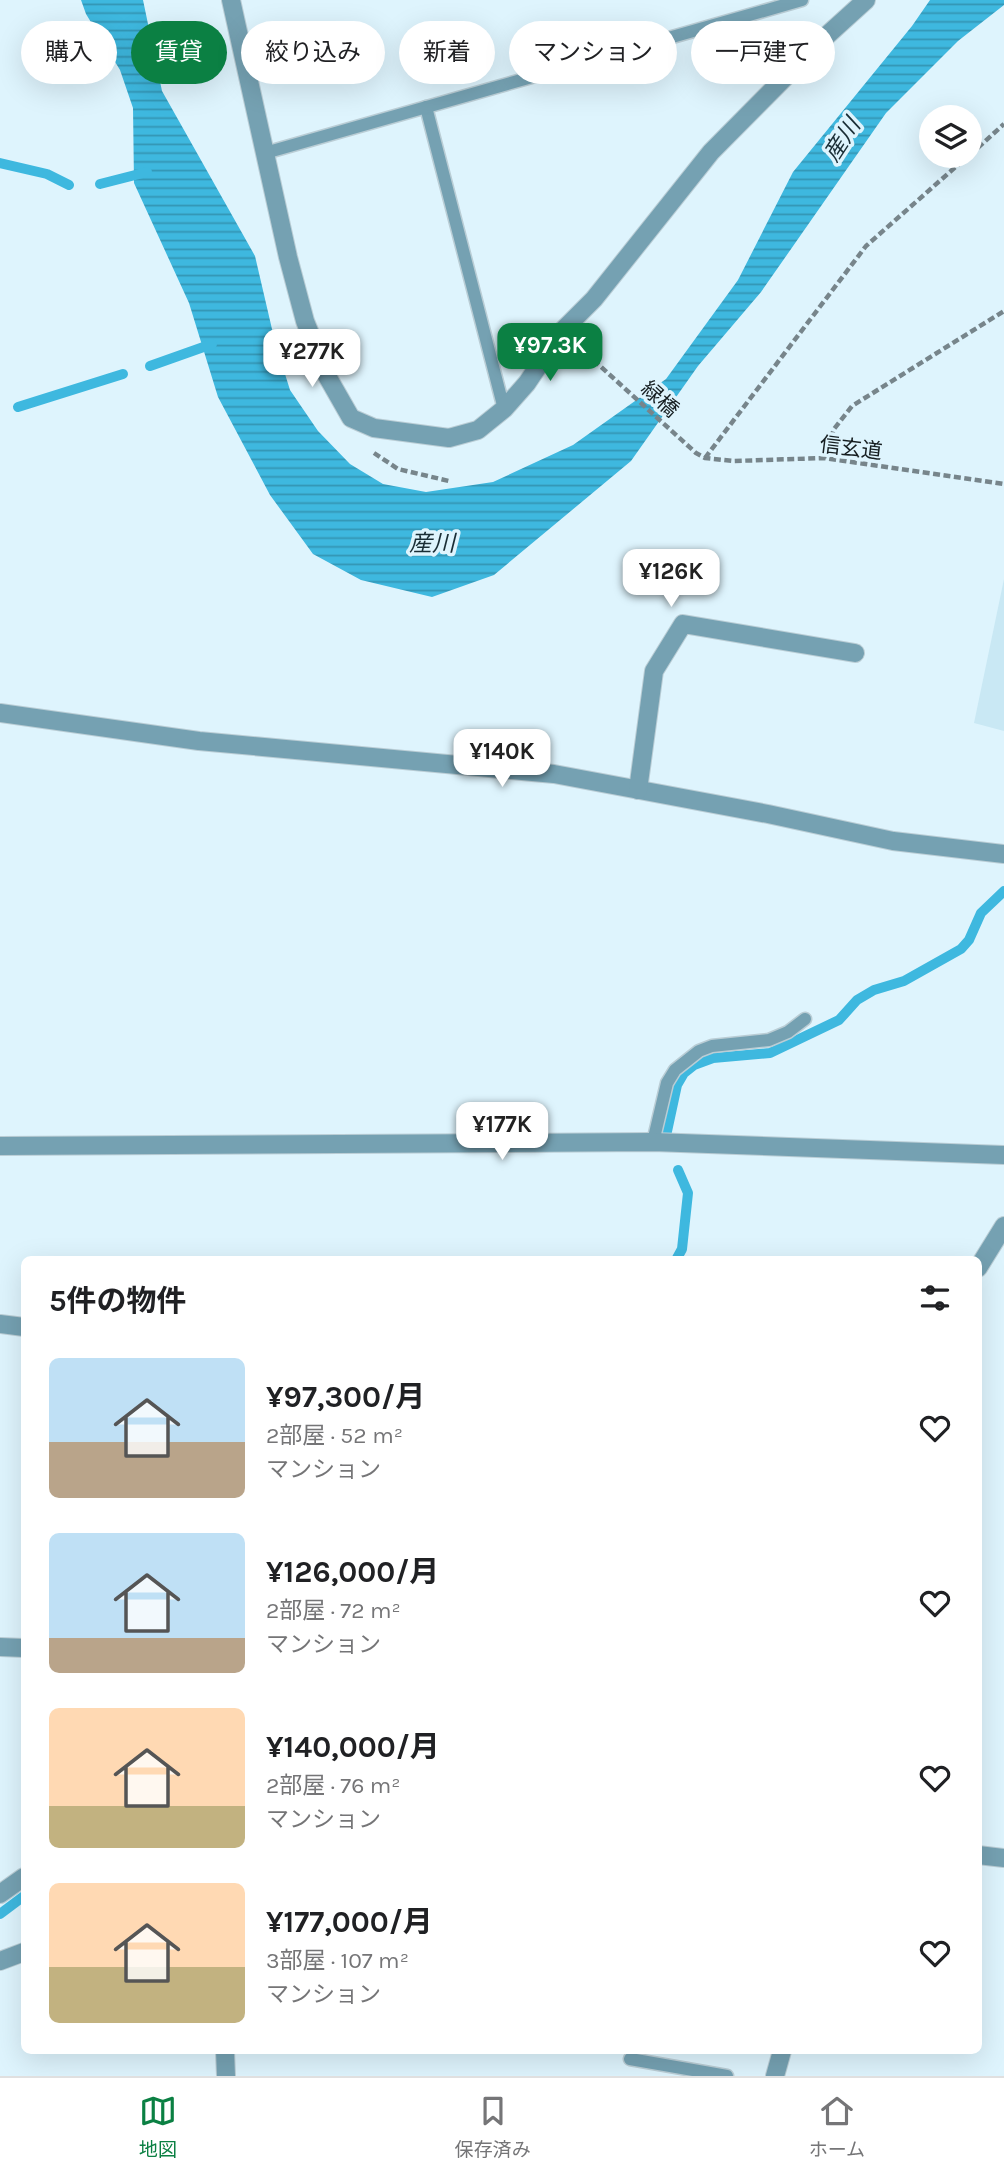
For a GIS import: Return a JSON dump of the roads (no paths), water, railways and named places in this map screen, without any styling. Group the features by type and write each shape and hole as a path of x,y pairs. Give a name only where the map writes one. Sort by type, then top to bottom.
{"street":[{"path":"231,0 288,257 305,321 327,376 351,418 373,428 449,438 478,430 503,409 527,383 562,331 594,299 711,152 823,39 866,0"},
{"path":"638,790 654,671 683,624 855,653"},
{"path":"0,713 199,741 554,774 768,814 893,842 1004,854"},
{"path":"0,1146 653,1142 1004,1154"},
{"path":"982,1262 1004,1226"},
{"path":"0,1324 21,1327"},
{"path":"0,1647 21,1648"},
{"path":"982,1855 1004,1858"},
{"path":"0,1895 21,1879"},
{"path":"0,1961 21,1953"},
{"path":"225,2054 226,2076"},
{"path":"775,2076 781,2054"}],"lane":[{"path":"265,153 802,0"},
{"path":"426,107 503,409"},
{"path":"653,1142 667,1083 681,1065 699,1051 712,1046 769,1041 788,1032 805,1019"},
{"path":"630,2059 727,2076"}],"water":[{"name":"産川","path":"81,0 143,0 147,21 131,21 131,84 161,84 255,256 275,342 290,390 318,431 350,464 383,484 426,492 493,482 573,445 666,379 738,280 793,172 912,26 930,0 1004,0 1004,5 958,41 886,113 761,292 698,366 631,461 494,575 432,597 361,580 313,554 270,495 218,397 189,303 134,183 133,108 117,65 117,21 90,21"}],"waterway":[{"path":"0,163 47,174 69,185"},
{"path":"100,184 147,172"},
{"path":"150,366 212,344"},
{"path":"18,407 123,374"},
{"path":"666,1136 677,1085 684,1073 694,1065 713,1058 770,1053 839,1020 857,1000 874,990 904,981 961,949 969,940 981,913 1004,891"},
{"path":"678,1170 688,1193 682,1249 678,1256"},
{"path":"0,1914 21,1898"}]}
